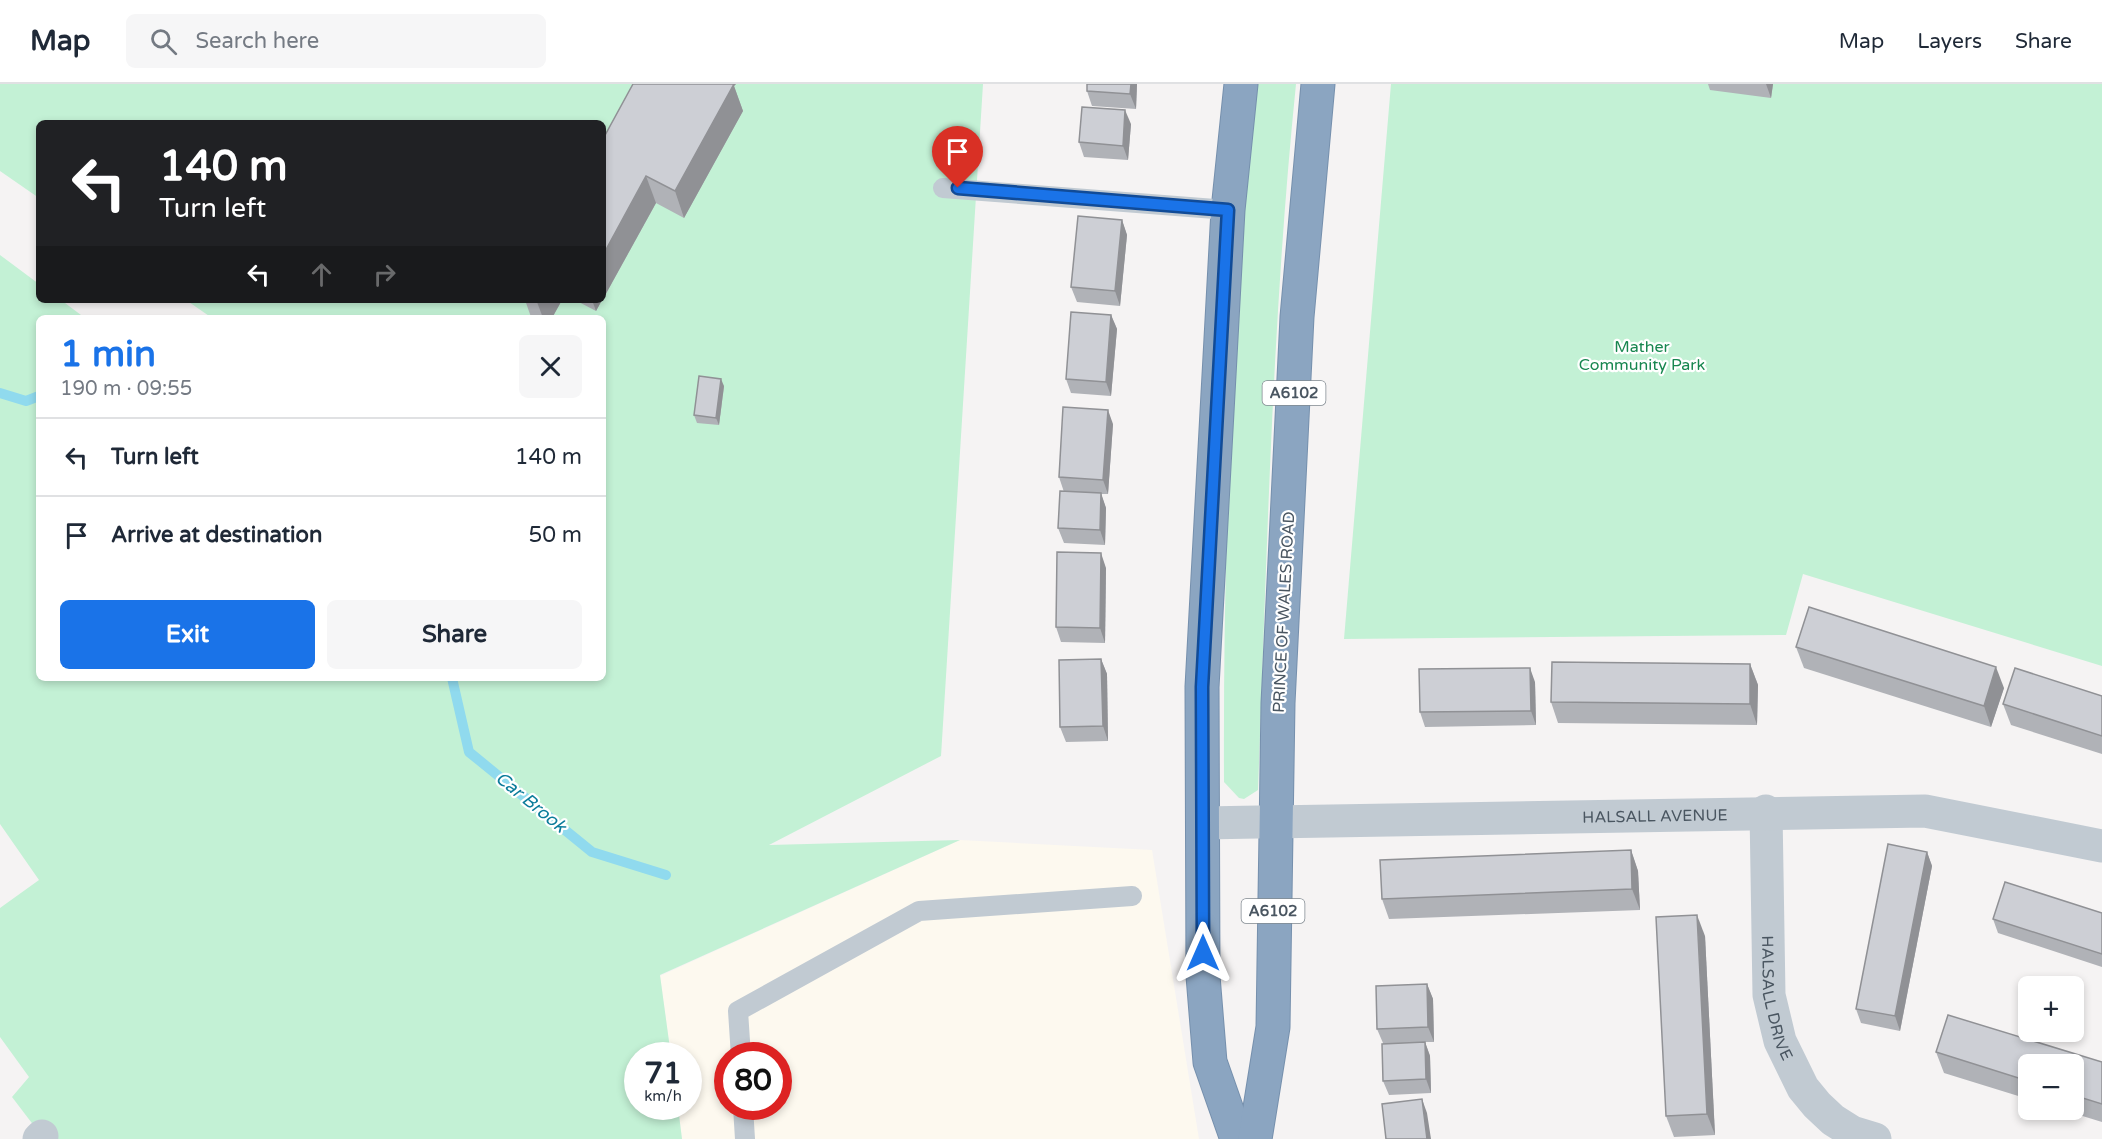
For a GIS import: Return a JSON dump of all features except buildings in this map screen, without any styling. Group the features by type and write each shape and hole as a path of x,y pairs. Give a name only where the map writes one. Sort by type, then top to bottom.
{"highway":[{"path":"1237,1139 1210,1062 1203,976 1202,687 1228,210 1241,84"},
{"name":"PRINCE OF WALES ROAD","path":"1255,1139 1272,1027 1274,822 1297,316 1318,84"}],"street":[{"name":"HALSALL AVENUE","path":"1203,823 1766,811 1924,811 2102,846"},
{"name":"HALSALL DRIVE","path":"1766,811 1769,995 1780,1041 1803,1088 1817,1105 1833,1120 1852,1132 1875,1139"}],"lane":[{"path":"943,188 1228,210"},
{"path":"740,1042 738,1011 920,910 1132,897"},
{"path":"744,1120 745,1139"}],"shaded area":[{"path":"960,840 1152,850 1199,1139 682,1139 680,1120 702,1120 702,1042 669,1042 660,976"}],"green space":[{"path":"0,84 983,84 941,756 769,845 960,840 660,975 669,1042 624,1042 624,1120 680,1120 682,1139 44,1139 12,1097 29,1077 0,1037 0,908 39,880 0,824 0,255 36,282 36,303 65,303 81,315 36,315 36,681 606,681 606,315 208,315 190,303 606,303 606,120 36,120 36,196 0,171"},
{"path":"1257,84 1296,84 1276,348 1258,790 1244,799 1239,798 1224,782 1225,607 1235,345"},
{"name":"Mather Community Park","path":"1391,84 2102,84 2102,666 1803,574 1786,635 1344,639"}],"waterway":[{"name":"Car Brook","path":"0,393 26,401 36,397"},
{"name":"Car Brook","path":"453,681 469,752 592,852 666,875"}],"route":[{"path":"958,188 1228,210 1202,687 1203,953"}]}
